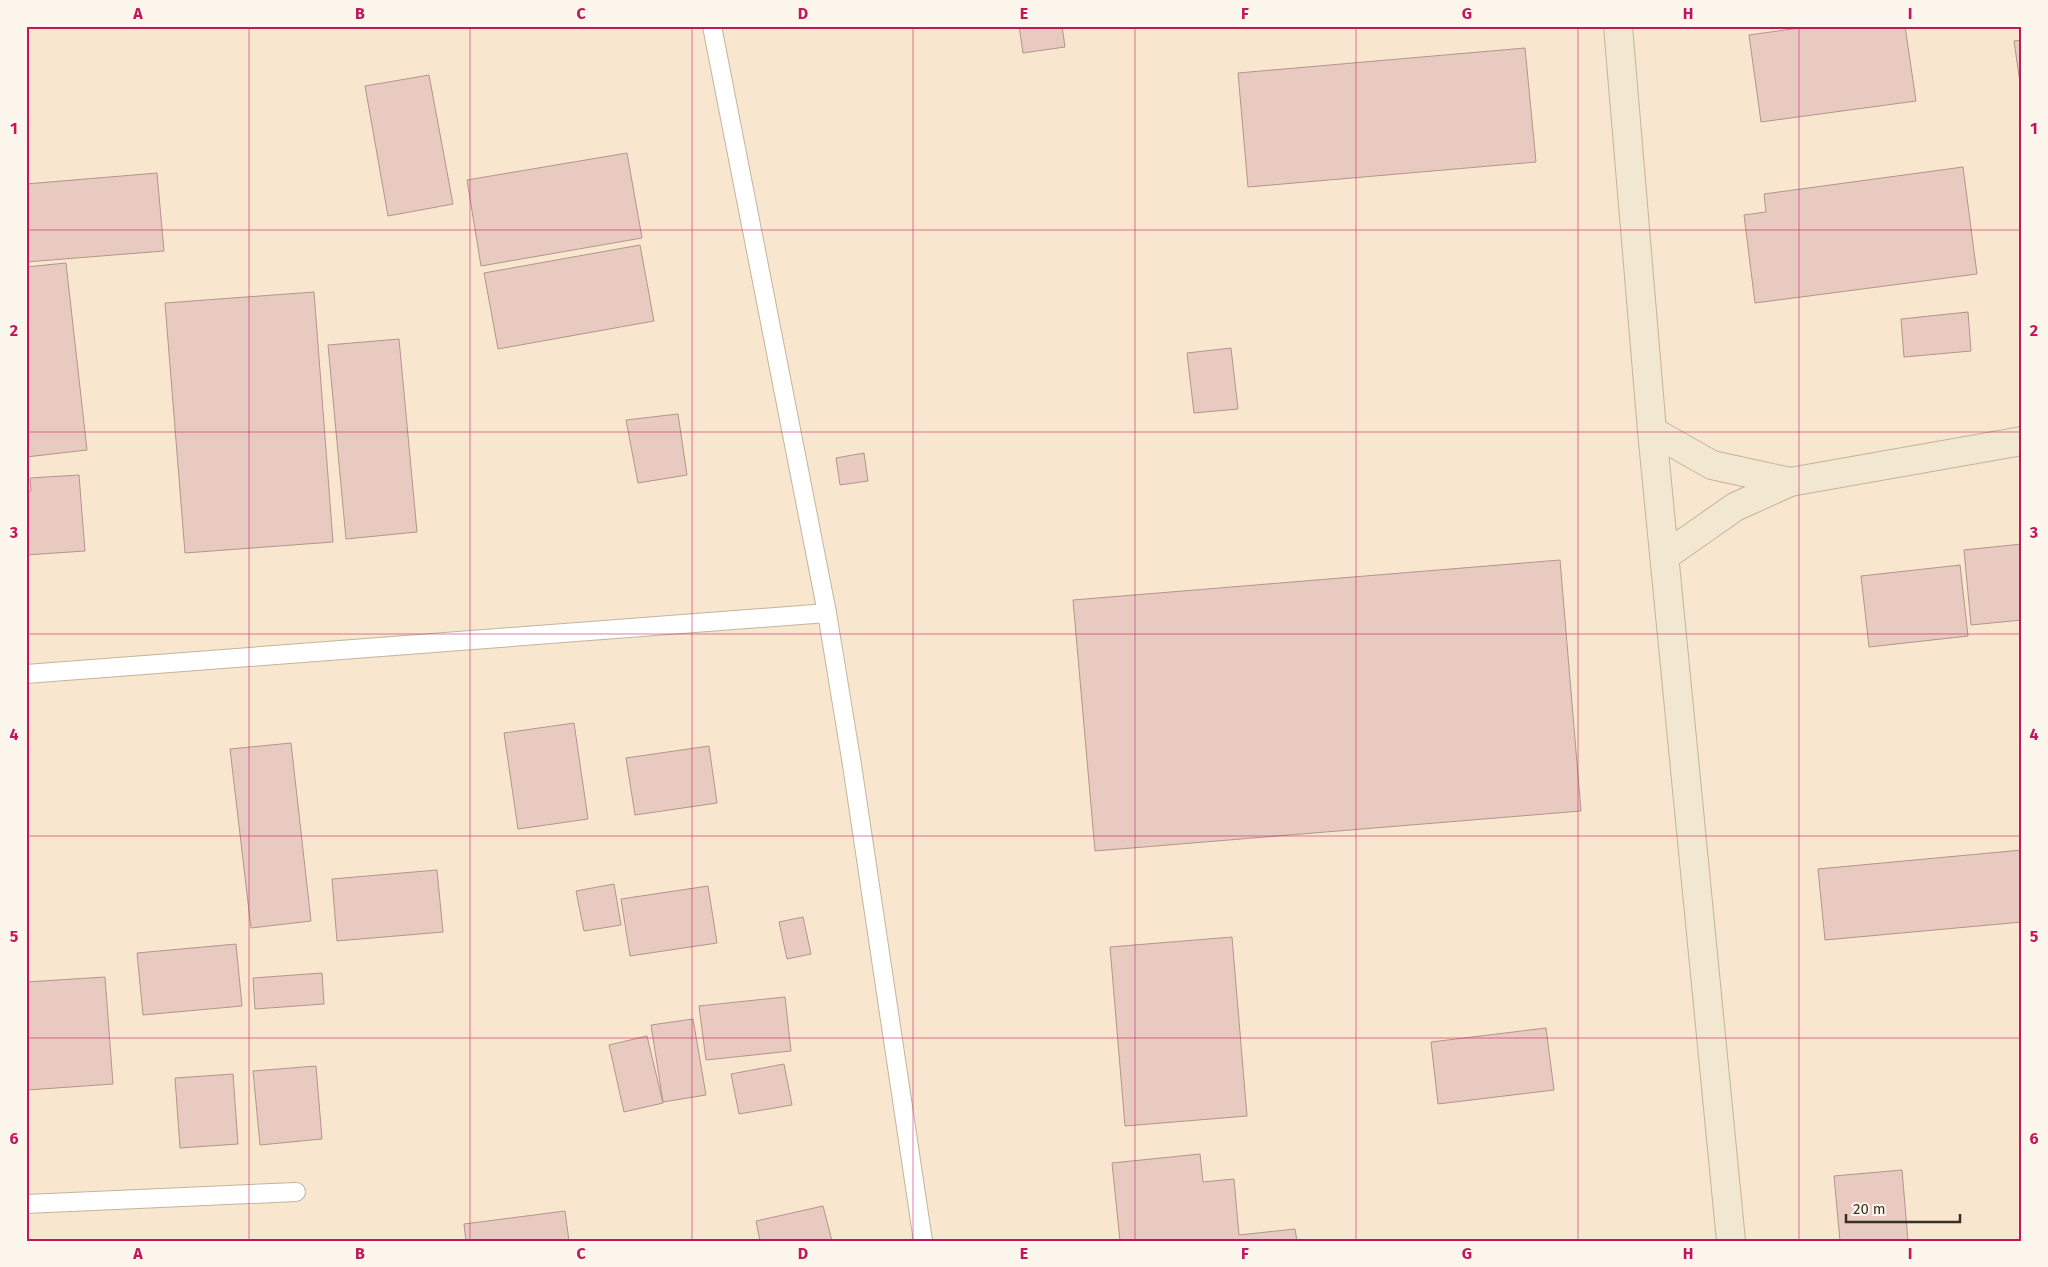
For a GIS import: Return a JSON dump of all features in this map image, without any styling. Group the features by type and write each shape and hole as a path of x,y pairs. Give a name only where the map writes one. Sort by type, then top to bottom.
{"street":[{"path":"1618,26 1652,431 1731,1241"},
{"path":"1652,431 1712,466 1790,482"},
{"path":"1665,556 1735,507 1790,482 2022,441"}],"lane":[{"path":"712,26 827,613 852,765 923,1241"},
{"path":"26,674 827,613"},
{"path":"26,1204 296,1192"}],"building":[{"path":"1019,26 1062,26 1065,47 1023,53"},
{"path":"1814,26 1905,26 1916,101 1761,122 1749,35"},
{"path":"2022,40 2022,97 2014,41"},
{"path":"1525,48 1536,162 1248,187 1238,73"},
{"path":"429,75 453,204 388,216 365,86"},
{"path":"627,153 642,238 481,266 467,180"},
{"path":"1963,167 1977,274 1755,303 1744,215 1766,212 1764,194"},
{"path":"157,173 164,251 26,262 26,184"},
{"path":"640,245 654,321 498,349 484,273"},
{"path":"66,263 87,450 26,457 26,267"},
{"path":"314,292 333,542 185,553 165,303"},
{"path":"1968,312 1971,351 1904,357 1901,319"},
{"path":"399,339 417,532 346,539 328,345"},
{"path":"1231,348 1238,409 1194,413 1187,353"},
{"path":"678,414 687,475 638,483 626,420"},
{"path":"864,453 868,481 840,485 836,458"},
{"path":"79,475 85,551 26,555 26,492 31,491 30,478"},
{"path":"2022,544 2022,620 1971,625 1964,550"},
{"path":"1560,560 1581,811 1095,851 1073,600"},
{"path":"1960,565 1968,636 1869,647 1861,576"},
{"path":"574,723 588,819 518,829 504,733"},
{"path":"291,743 311,921 251,928 230,749"},
{"path":"709,746 717,803 635,815 626,758"},
{"path":"2022,850 2022,922 1825,940 1818,869"},
{"path":"437,870 443,932 337,941 332,879"},
{"path":"614,884 621,925 584,931 576,891"},
{"path":"708,886 717,943 630,956 621,899"},
{"path":"803,917 811,954 787,959 779,922"},
{"path":"1232,937 1247,1116 1125,1126 1110,947"},
{"path":"236,944 242,1006 143,1015 137,953"},
{"path":"322,973 324,1004 255,1009 253,978"},
{"path":"105,977 113,1084 27,1090 26,982"},
{"path":"785,997 791,1051 706,1060 699,1006"},
{"path":"693,1019 706,1095 663,1102 651,1025"},
{"path":"1546,1028 1554,1090 1438,1104 1431,1042"},
{"path":"647,1036 663,1103 624,1112 609,1045"},
{"path":"784,1064 792,1105 739,1114 731,1074"},
{"path":"316,1066 322,1139 260,1145 253,1071"},
{"path":"233,1074 238,1144 180,1148 175,1078"},
{"path":"1200,1154 1203,1182 1234,1179 1239,1235 1295,1229 1297,1241 1120,1241 1112,1163"},
{"path":"1902,1170 1908,1241 1840,1241 1834,1176"},
{"path":"823,1206 832,1241 760,1241 756,1221"},
{"path":"565,1211 569,1241 466,1241 464,1224"}]}
